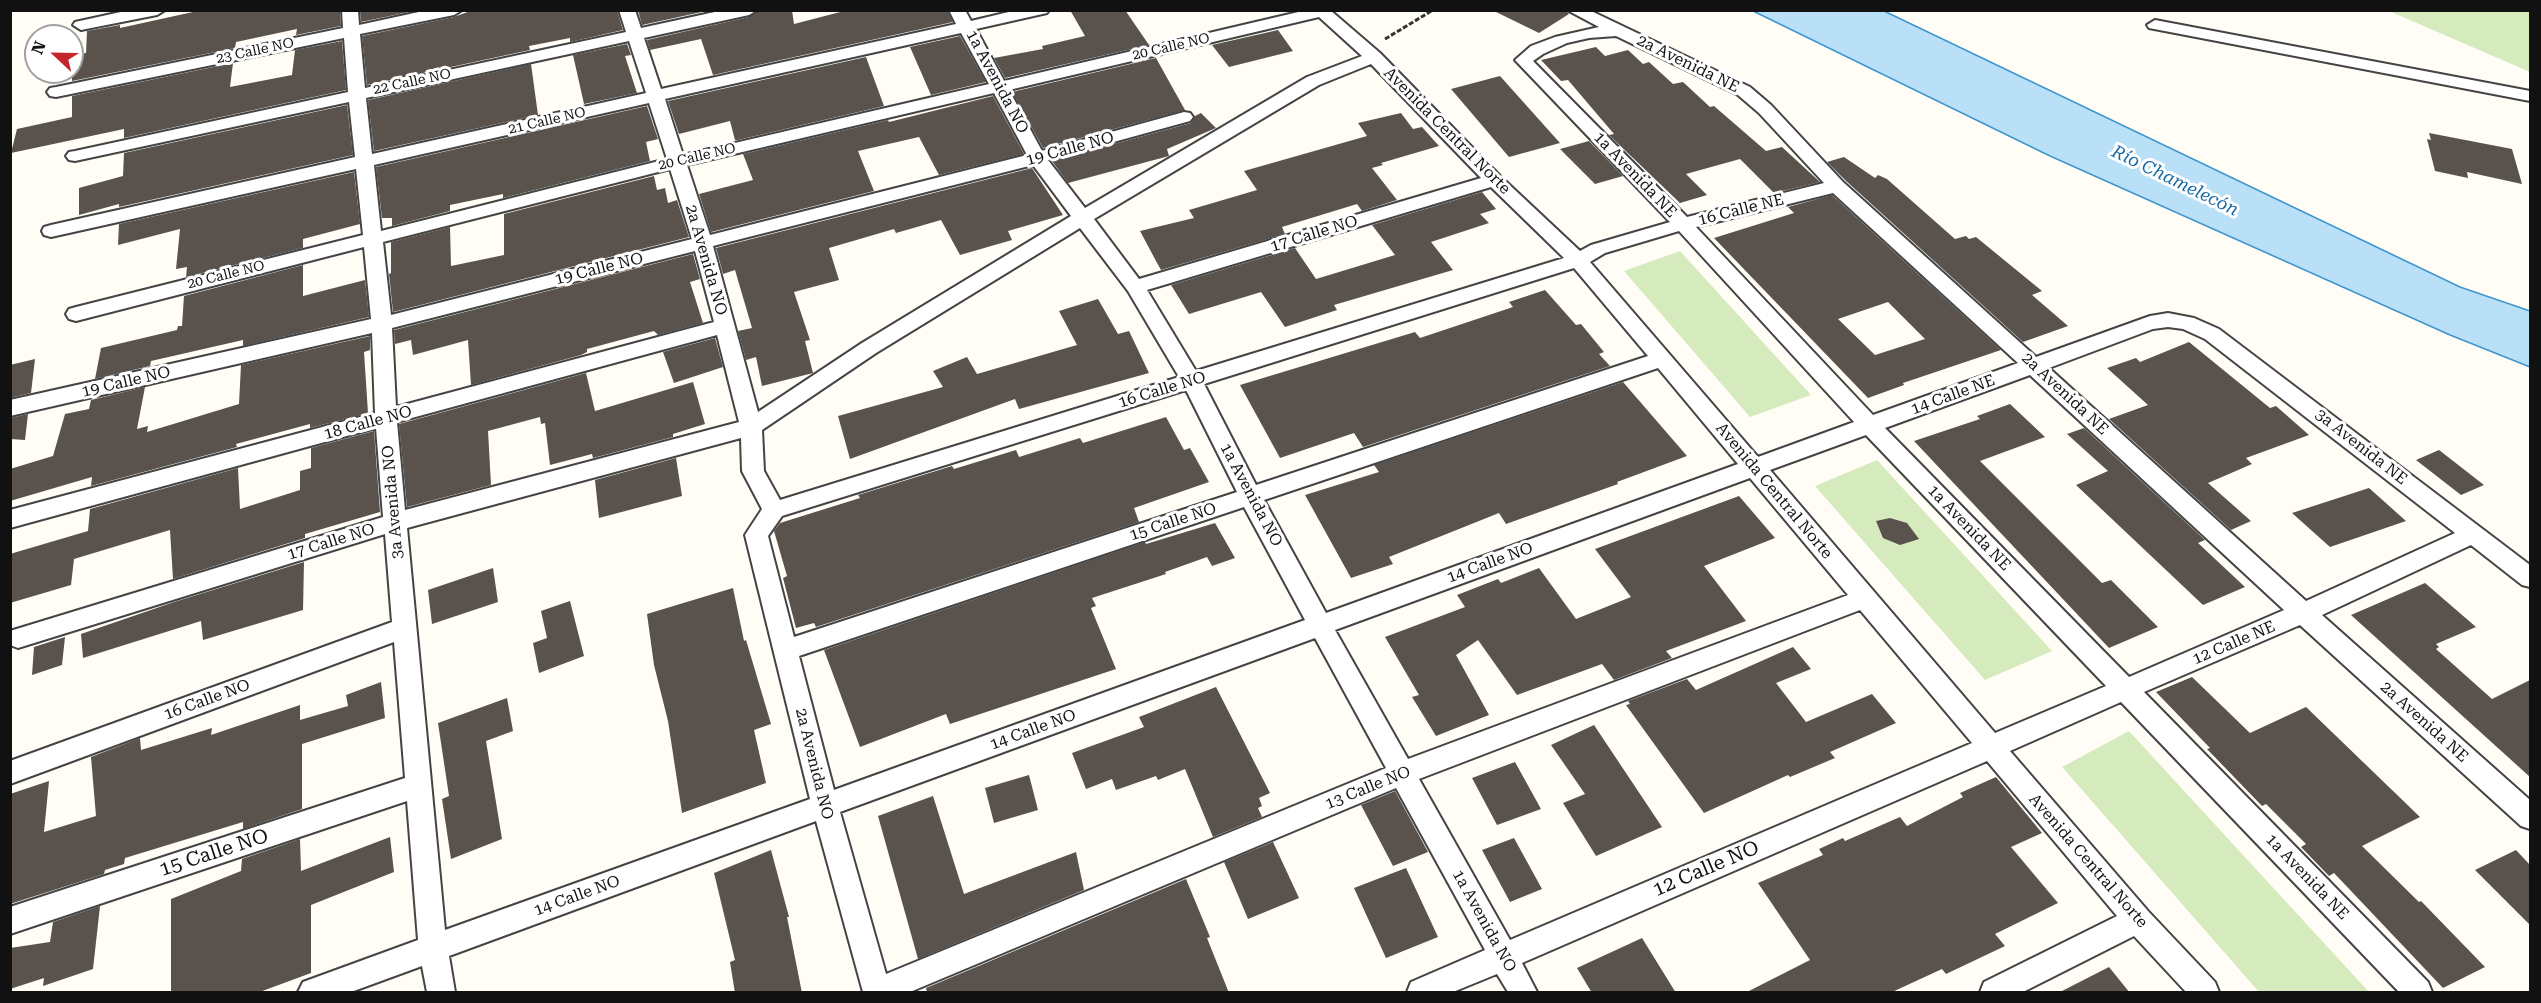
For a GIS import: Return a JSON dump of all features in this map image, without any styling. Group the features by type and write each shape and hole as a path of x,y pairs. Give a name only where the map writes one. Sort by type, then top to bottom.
{"street":[{"path":"84,25 158,10"},
{"name":"23 Calle NO","path":"56,92 351,21 454,10"},
{"name":"2a Avenida NO","path":"627,10 703,243 751,427 753,471 774,510 756,535 825,806 877,993"},
{"name":"22 Calle NO","path":"75,156 748,10"},
{"name":"21 Calle NO","path":"51,231 655,97 962,18 1041,10"},
{"name":"2a Avenida NE","path":"1575,10 1744,91 1772,117 1837,186 2303,613 2530,817"},
{"name":"Avenida Central Norte","path":"1321,11 1370,54 1494,180 1578,260 2138,920 2205,993"},
{"name":"20 Calle NO","path":"76,314 676,162 1000,88 1321,11"},
{"name":"1a Avenida NO","path":"962,18 1037,158 1135,287 1192,381 1250,496 1523,993"},
{"name":"3a Avenida NO","path":"351,21 382,324 386,418 432,949 441,993"},
{"path":"2155,25 2530,96"},
{"name":"1a Avenida NE","path":"1619,31 1589,33 1561,40 1537,50 1523,60 1683,224 1869,425 2418,993"},
{"name":"17 Calle NO","path":"18,638 395,522 751,427 868,348 1083,218 1313,81 1370,54"},
{"name":"19 Calle NO","path":"10,408 382,324 1037,158 1184,117"},
{"name":"17 Calle NO","path":"1135,287 1494,180"},
{"name":"16 Calle NE","path":"1578,260 1598,249 1683,224 1837,186"},
{"name":"16 Calle NO","path":"774,510 1578,260"},
{"name":"14 Calle NE","path":"1754,467 2151,323 2168,320 2187,323"},
{"name":"3a Avenida NE","path":"2187,323 2212,334 2242,354 2530,578"},
{"name":"18 Calle NO","path":"10,519 725,327"},
{"name":"15 Calle NO","path":"786,650 1662,359"},
{"name":"14 Calle NO","path":"313,993 1754,467"},
{"name":"12 Calle NE","path":"1991,747 2303,613 2474,534"},
{"name":"13 Calle NO","path":"877,993 1402,773 1865,598"},
{"name":"16 Calle NO","path":"10,773 404,628"},
{"name":"12 Calle NO","path":"1421,993 1991,747"},
{"name":"15 Calle NO","path":"10,921 418,785"},
{"path":"1994,993 2138,920"}],"path":[{"path":"1370,54 1433,10"}],"green space":[{"path":"2389,11 2530,11 2530,72"},
{"path":"1680,251 1811,395 1750,417 1624,271"},
{"path":"1877,460 2052,651 1985,680 1815,486"},
{"path":"2129,731 2369,992 2259,992 2062,767"}],"water":[{"name":"Río Chamelecón","path":"1753,11 1884,11 2460,287 2530,311 2530,367 2450,335 2050,156"}],"building":[{"path":"202,10 340,10 341,26 296,35 297,29 236,42 235,48 84,79 87,31 120,25 120,28"},
{"path":"360,10 409,10 409,12 361,22"},
{"path":"473,10 617,10 623,30 570,42 570,38 529,46 530,50 367,85 362,36 454,17"},
{"path":"638,10 711,10 642,25"},
{"path":"759,10 792,10 794,24 848,10 947,10 953,22 713,75 701,39 650,50 647,40 749,17"},
{"path":"1070,10 1125,10 1149,45 1005,78 994,58 1043,49 1042,46 1085,36"},
{"path":"1492,10 1565,10 1569,14 1539,33"},
{"path":"1278,30 1293,51 1229,67 1212,45"},
{"path":"960,36 986,82 931,95 910,47"},
{"path":"342,41 346,90 124,138 124,129 11,153 17,129 72,117 72,96 233,63 230,87 292,75 295,50"},
{"path":"627,44 631,55 625,56 637,93 584,104 573,55"},
{"path":"1596,47 1605,56 1628,50 1643,64 1649,62 1673,84 1683,82 1710,107 1714,106 1766,151 1782,147 1820,182 1774,193 1740,159 1686,174 1707,195 1680,203 1609,135 1614,134 1568,80 1561,81 1541,60"},
{"path":"866,57 884,106 738,140 735,140 730,121 679,134 668,101"},
{"path":"1156,58 1185,110 1043,148 1012,92"},
{"path":"531,64 538,115 374,151 368,100"},
{"path":"1500,76 1560,143 1509,157 1451,89"},
{"path":"993,96 1024,154 939,175 919,137 858,151 874,191 711,232 699,194 753,180 743,154 888,120 889,122"},
{"path":"347,105 353,155 119,207 119,204 79,215 79,188 123,176 124,153"},
{"path":"647,106 658,139 646,142 650,161 503,198 503,194 450,205 450,211 392,226 392,218 382,218 376,167"},
{"path":"1201,113 1216,128 1167,149 1169,156 1068,183 1052,161 1191,123 1195,116"},
{"path":"1401,113 1413,129 1422,127 1439,146 1381,163 1383,165 1372,168 1397,200 1362,211 1357,204 1282,227 1285,234 1161,270 1140,231 1194,218 1189,210 1257,190 1244,171 1367,136 1358,123"},
{"path":"2429,133 2512,149 2522,184 2467,172 2468,178 2435,171 2427,139 2431,140"},
{"path":"1589,141 1623,176 1595,184 1560,149"},
{"path":"1844,157 1875,178 1878,175 1887,179 1955,239 1966,236 1969,239 1976,237 2042,291 2032,295 2068,326 2023,342 1827,162"},
{"path":"1032,168 1063,215 1008,231 1012,240 960,255 941,220 896,233 894,229 829,248 839,280 794,292 810,340 805,341 813,373 762,386 756,357 746,360 738,331 752,328 735,270 723,274 716,248"},
{"path":"354,172 360,224 303,239 303,248 186,277 187,267 176,269 180,229 118,245 119,224"},
{"path":"654,176 657,190 665,188 668,203 677,200 689,237 393,312 389,274 391,273 391,242 450,227 451,266 504,255 504,214"},
{"path":"1482,192 1496,209 1480,214 1489,223 1431,242 1453,270 1334,305 1337,310 1285,327 1261,292 1189,314 1171,285 1295,248 1316,279 1395,255 1372,225"},
{"path":"1832,195 2001,350 1903,383 1904,385 1868,398 1714,238 1794,213 1788,207","holes":["1888,302 1925,339 1875,355 1838,319"]},
{"path":"693,254 700,279 690,282 703,323 658,335 654,331 587,349 587,352 581,355 471,385 468,340 413,355 411,340 395,344 394,330"},
{"path":"303,265 303,296 365,280 369,317 243,346 243,340 151,361 150,366 95,379 101,348 177,330 178,326 182,326 184,296"},
{"path":"1545,290 1576,325 1581,324 1604,352 1599,354 1610,366 1363,447 1354,433 1280,458 1240,385 1415,332 1420,338 1513,307 1509,302"},
{"path":"1098,299 1118,334 1129,331 1149,373 1019,409 1015,399 850,459 838,416 943,387 933,371 967,357 977,374 1077,345 1059,311"},
{"path":"370,336 370,350 364,352 368,413 310,428 310,424 236,444 237,447 91,486 92,477 10,501 10,469 53,456 65,414 89,409 91,400 145,387 137,429 148,426 147,432 239,404 241,365"},
{"path":"715,338 723,367 674,383 663,352"},
{"path":"2189,342 2270,408 2276,406 2309,435 2246,458 2252,464 2208,483 2251,521 2231,530 2109,419 2148,405 2107,368 2136,358 2140,362"},
{"path":"35,359 31,393 10,398 10,365"},
{"path":"586,373 595,411 693,382 705,424 673,434 673,437 593,458 592,454 550,465 545,423 541,424 540,417 488,431 491,485 407,507 399,424"},
{"path":"1623,382 1687,456 1617,482 1618,484 1506,524 1499,513 1389,557 1393,564 1351,578 1305,495 1379,472 1374,465"},
{"path":"2010,404 2045,437 1980,461 2102,583 2111,580 2158,627 2109,648 1914,441 1980,419 1977,416"},
{"path":"28,414 25,440 10,439 10,418"},
{"path":"1166,417 1184,450 1190,448 1209,482 1134,508 1139,522 816,627 814,623 796,628 783,578 787,576 774,531 780,523 860,498 858,495 952,466 954,469 1016,450 1019,457 1080,438 1083,443"},
{"path":"2084,428 2205,540 2198,543 2245,587 2203,605 2076,485 2108,471 2067,434"},
{"path":"374,431 380,512 305,534 305,538 173,579 170,530 74,559 71,585 10,603 10,554 88,531 90,509 238,468 240,509 300,490 300,471 311,468 311,448"},
{"path":"2439,450 2484,485 2461,495 2416,460"},
{"path":"676,458 682,496 599,518 595,480"},
{"path":"2369,488 2406,521 2330,547 2292,513"},
{"path":"1739,496 1775,538 1704,566 1746,621 1666,651 1672,658 1614,680 1602,664 1517,695 1478,640 1456,655 1489,715 1436,736 1412,697 1419,695 1385,637 1465,607 1457,595 1498,579 1501,583 1539,568 1576,619 1631,597 1595,549"},
{"path":"1890,518 1907,523 1919,539 1900,545 1883,538 1876,521"},
{"path":"1215,523 1235,558 1212,566 1207,557 1165,572 1166,574 1092,598 1096,606 1091,608 1116,669 950,724 946,714 860,747 824,650 1145,542 1146,544"},
{"path":"304,562 303,610 203,640 201,621 83,658 81,634 174,602"},
{"path":"493,568 498,602 432,624 428,590"},
{"path":"2425,583 2476,627 2436,644 2439,647 2436,649 2492,699 2530,680 2530,777 2351,615"},
{"path":"733,588 744,641 746,640 771,724 754,730 766,783 682,813 668,721 654,665 647,614"},
{"path":"570,601 584,656 539,673 533,643 547,638 541,611"},
{"path":"65,637 62,665 32,675 34,647"},
{"path":"1793,647 1811,669 1776,683 1806,722 1872,694 1896,723 1830,752 1835,758 1790,777 1788,775 1704,813 1626,705 1630,704 1628,701 1687,679 1696,690"},
{"path":"2192,677 2250,733 2306,707 2420,817 2362,846 2419,902 2421,901 2485,967 2443,988 2334,873 2329,876 2301,847 2306,844 2266,804 2262,806 2156,692"},
{"path":"381,682 385,718 302,744 302,809 243,829 243,822 125,858 124,864 105,870 104,874 10,904 10,794 49,781 44,832 96,816 91,757 140,738 141,750 212,728 211,735 300,705 300,720 348,706 346,695"},
{"path":"1216,687 1270,793 1259,798 1262,806 1258,808 1262,817 1213,837 1185,769 1158,780 1156,776 1116,790 1112,779 1086,789 1072,753 1144,727 1139,717"},
{"path":"507,698 513,731 486,741 502,839 451,859 442,799 449,796 438,723"},
{"path":"1594,725 1662,827 1596,856 1563,803 1585,794 1551,745"},
{"path":"1515,762 1541,809 1497,825 1472,778"},
{"path":"1029,775 1038,810 994,823 985,788"},
{"path":"1996,777 2042,833 2011,847 2058,903 1995,934 2005,946 1946,974 1942,969 1890,993 1745,993 1810,960 1758,883 1823,855 1819,849 1843,838 1845,841 1900,817 1907,826 1963,797 1960,793"},
{"path":"1395,791 1428,852 1393,866 1361,805"},
{"path":"933,796 964,894 1076,852 1084,890 918,959 878,816"},
{"path":"390,837 394,872 311,905 311,973 257,993 171,993 171,899 241,871 242,859 300,839 301,871"},
{"path":"1514,838 1542,889 1510,902 1482,850"},
{"path":"1273,842 1299,898 1248,919 1224,862"},
{"path":"771,850 789,917 787,917 802,993 735,993 730,962 735,960 714,873"},
{"path":"2516,850 2530,865 2530,925 2475,870"},
{"path":"1406,868 1438,937 1386,958 1354,888"},
{"path":"1186,879 1210,937 1207,938 1229,993 927,993 926,988"},
{"path":"100,906 93,969 43,986 44,978 10,989 10,948 50,942 53,922"},
{"path":"1642,938 1676,993 1592,993 1577,968"},
{"path":"2109,967 2130,993 2058,993"}]}
